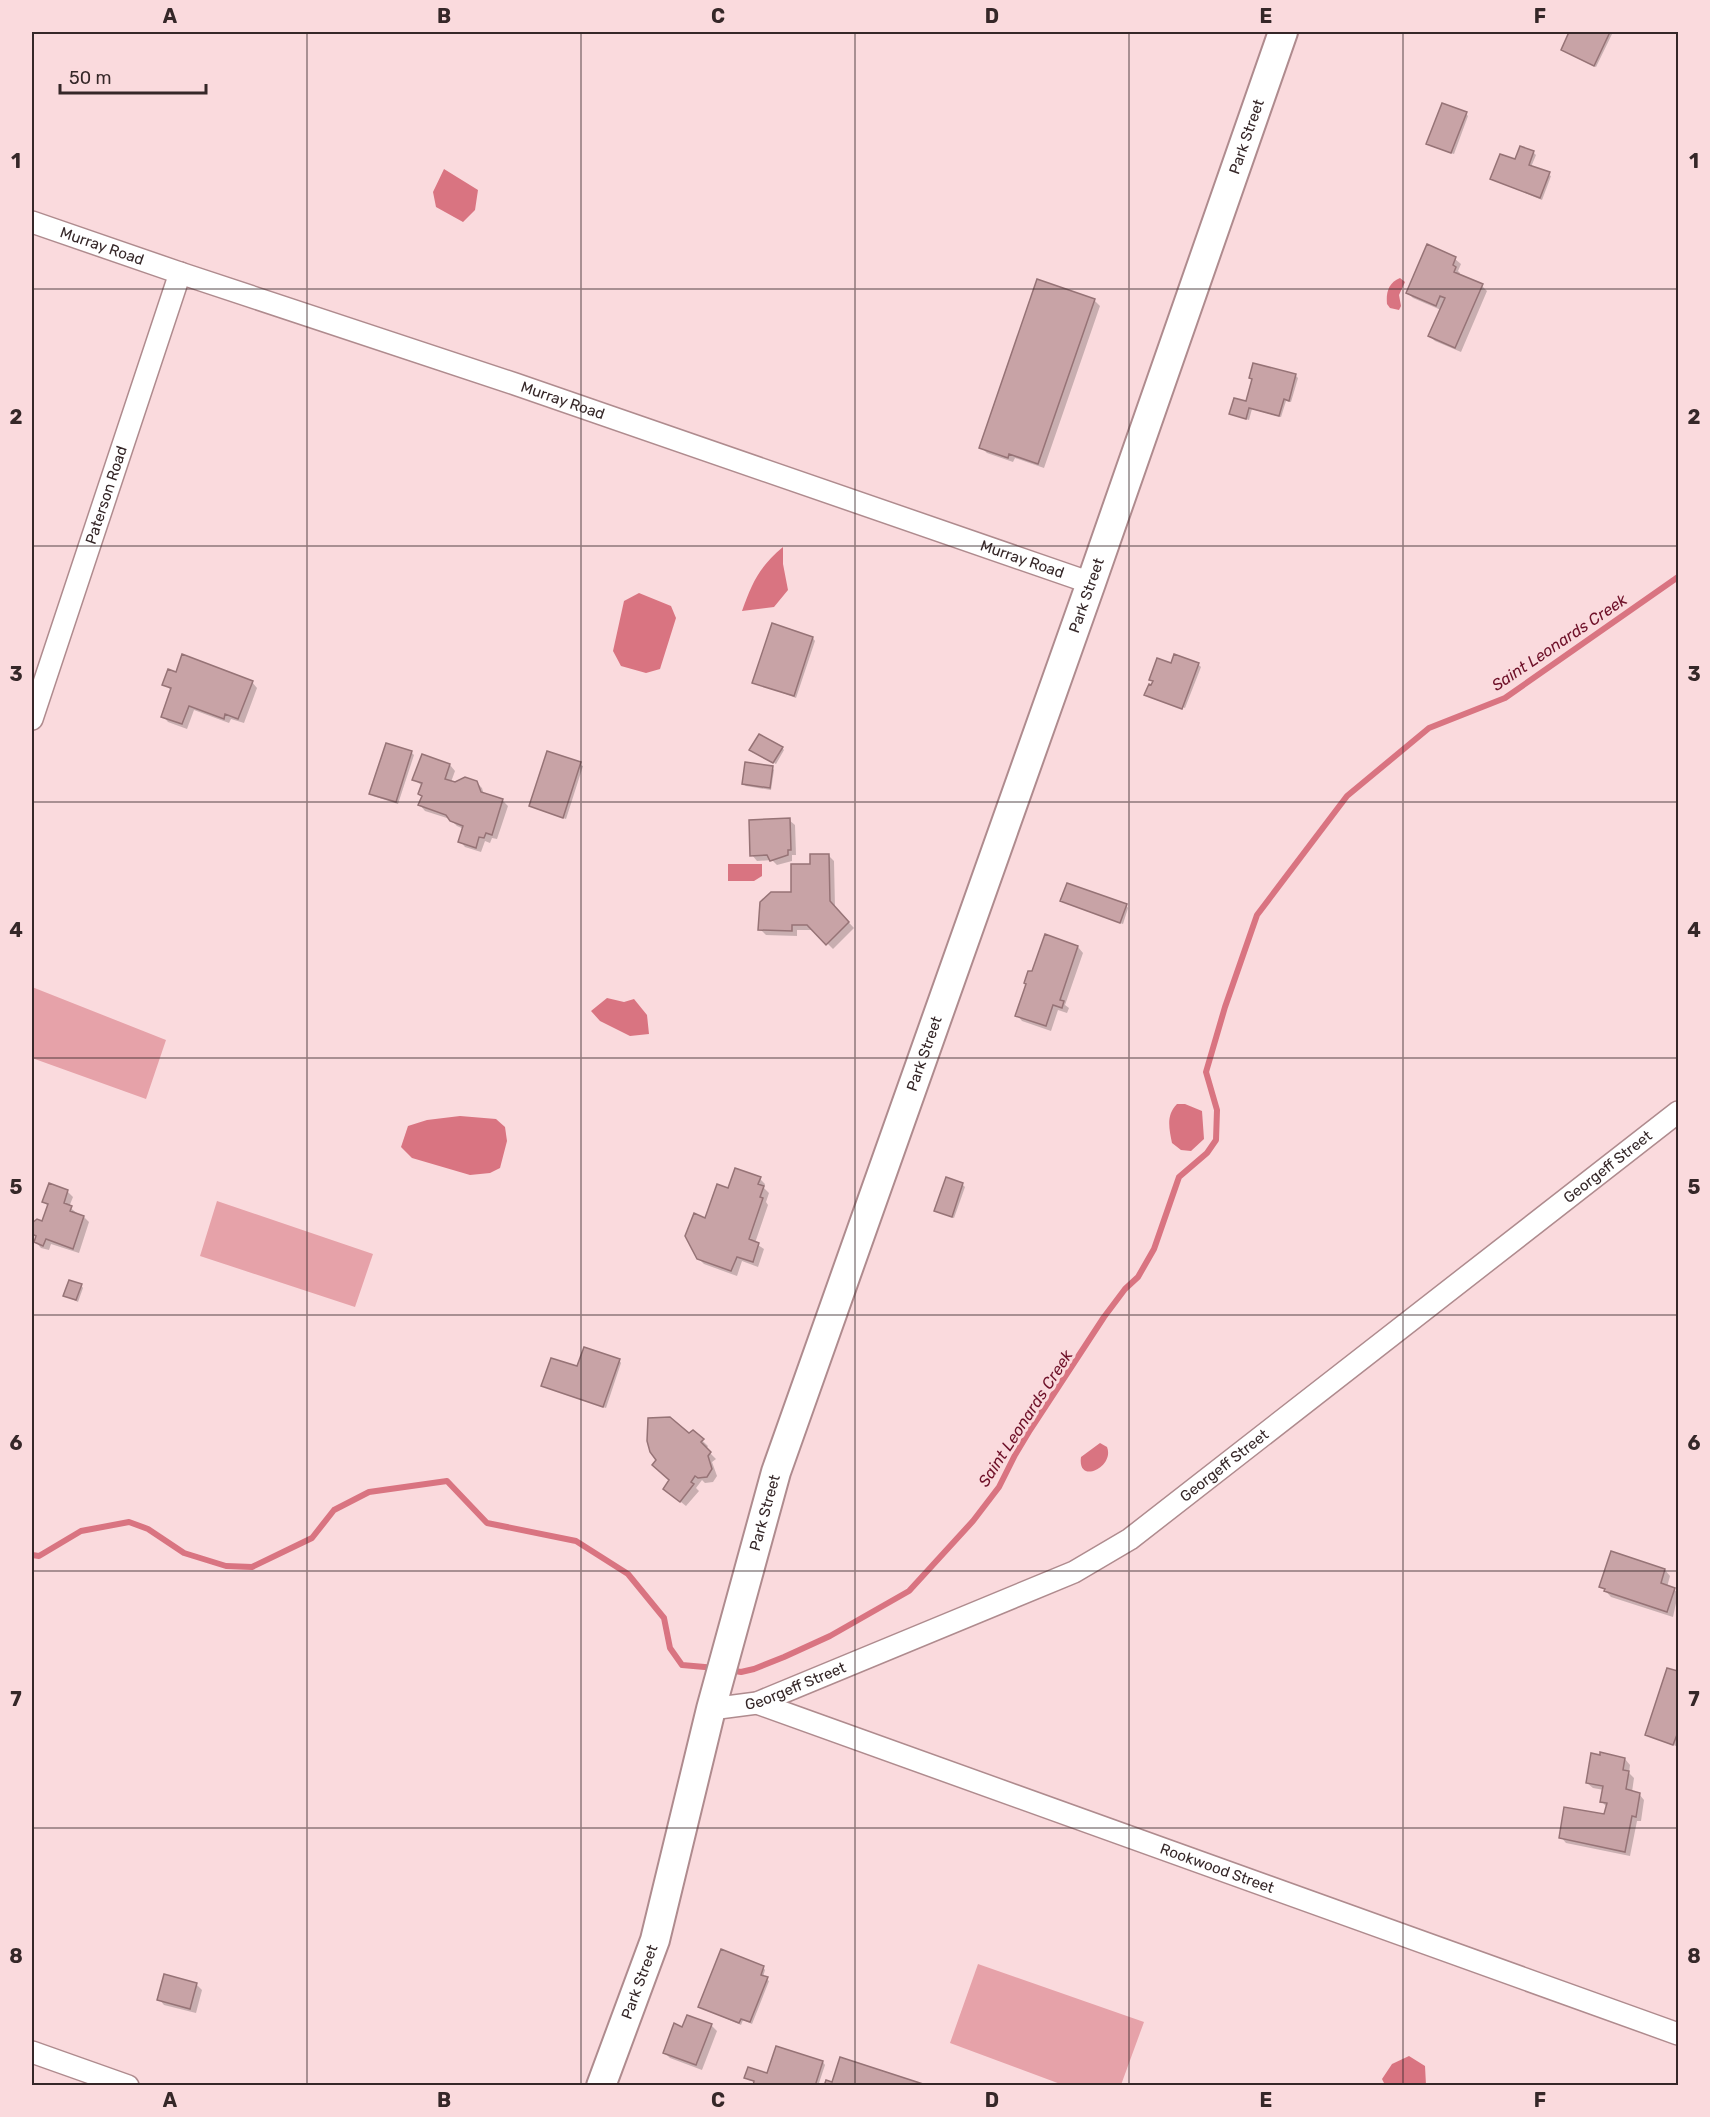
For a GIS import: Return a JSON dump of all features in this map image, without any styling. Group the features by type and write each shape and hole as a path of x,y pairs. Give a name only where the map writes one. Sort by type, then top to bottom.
{"street":[{"name":"Park Street","path":"601,2085 655,1940 711,1708 776,1472 1091,583 1282,32"},
{"name":"Murray Road","path":"32,222 515,384 1091,583"},
{"name":"Paterson Road","path":"32,719 180,273"},
{"name":"Georgeff Street","path":"711,1708 757,1703 1074,1572 1130,1539 1678,1112"},
{"name":"Rookwood Street","path":"757,1703 1678,2034"},
{"path":"32,2052 128,2085"}],"shaded area":[{"path":"444,169 478,190 475,210 463,222 436,207 433,192"},
{"path":"1400,278 1405,282 1399,295 1401,306 1399,310 1390,308 1387,300 1390,286"},
{"path":"783,547 783,564 788,590 774,607 742,611 757,576"},
{"path":"639,593 671,606 676,618 660,669 646,673 621,666 613,651 624,601"},
{"path":"728,864 762,864 762,876 754,881 728,881"},
{"path":"32,987 166,1040 146,1099 32,1058"},
{"path":"607,998 624,1002 634,999 647,1015 649,1034 630,1036 600,1021 591,1011"},
{"path":"1177,1104 1185,1104 1202,1111 1204,1139 1191,1151 1181,1150 1172,1143 1170,1117"},
{"path":"460,1116 496,1119 505,1127 507,1141 500,1168 490,1173 470,1175 412,1158 401,1147 408,1126 427,1120"},
{"path":"217,1201 373,1254 355,1307 200,1256"},
{"path":"1100,1443 1107,1447 1106,1461 1096,1470 1084,1470 1081,1457"},
{"path":"978,1964 1144,2022 1121,2085 1063,2085 950,2043"},
{"path":"1409,2056 1425,2066 1426,2085 1385,2085 1382,2079 1392,2064"}],"building":[{"path":"1569,32 1610,32 1594,66 1561,50"},
{"path":"1442,103 1467,112 1451,153 1426,144"},
{"path":"1520,146 1534,151 1529,165 1550,172 1540,198 1490,179 1500,154 1515,159"},
{"path":"1427,244 1456,257 1453,265 1456,267 1454,272 1483,284 1455,348 1428,336 1445,298 1440,296 1436,306 1406,293"},
{"path":"1037,279 1095,299 1038,464 1009,454 1008,458 979,448"},
{"path":"1253,363 1296,374 1289,401 1284,399 1279,416 1249,408 1246,419 1229,414 1234,398 1246,401 1252,379 1249,378"},
{"path":"772,623 813,637 794,696 752,683"},
{"path":"182,654 253,681 238,719 225,714 224,719 189,706 182,724 161,717 171,688 162,685 168,669 176,672"},
{"path":"1174,654 1199,663 1182,709 1144,695 1153,681 1149,680 1157,658 1171,663"},
{"path":"759,734 783,747 773,763 749,750"},
{"path":"386,743 412,751 396,802 369,794"},
{"path":"547,751 581,762 563,818 529,806"},
{"path":"422,754 450,764 445,779 455,782 465,777 477,781 481,792 503,799 492,835 486,833 484,838 479,837 476,848 458,842 463,826 450,821 446,815 418,805 422,796 418,794 422,783 412,780"},
{"path":"745,762 773,766 770,788 742,784"},
{"path":"790,818 791,850 788,850 788,855 770,861 767,855 750,856 749,820"},
{"path":"810,854 829,854 830,901 849,922 826,945 807,925 792,925 792,931 758,930 760,902 771,892 791,892 791,864 810,864"},
{"path":"1067,883 1127,904 1120,923 1060,901"},
{"path":"1045,934 1078,946 1060,1000 1064,1001 1062,1008 1053,1005 1046,1026 1015,1016 1028,971 1032,971"},
{"path":"735,1168 761,1177 758,1184 764,1186 760,1197 763,1198 749,1239 759,1243 753,1262 737,1257 731,1271 697,1259 685,1236 694,1213 705,1218 717,1184 728,1188"},
{"path":"946,1177 963,1183 952,1217 934,1211"},
{"path":"49,1183 68,1190 64,1203 72,1206 70,1211 84,1216 73,1249 46,1239 43,1246 34,1242 36,1236 32,1234 32,1223 37,1219 42,1221 48,1204 42,1202"},
{"path":"69,1280 82,1284 76,1300 63,1296"},
{"path":"584,1347 620,1359 603,1407 541,1386 551,1358 577,1366"},
{"path":"670,1417 689,1433 693,1430 704,1439 701,1442 711,1452 708,1456 712,1469 707,1477 695,1476 691,1482 694,1484 680,1502 663,1489 669,1480 652,1465 656,1460 650,1452 647,1441 648,1418"},
{"path":"1611,1551 1665,1569 1661,1583 1675,1588 1667,1612 1604,1591 1605,1589 1599,1587"},
{"path":"1667,1668 1678,1671 1678,1732 1673,1745 1645,1735"},
{"path":"1600,1752 1625,1758 1623,1770 1629,1771 1626,1789 1640,1793 1636,1817 1632,1816 1625,1852 1559,1838 1564,1807 1604,1814 1607,1803 1600,1802 1603,1786 1586,1783 1591,1753 1600,1755"},
{"path":"721,1949 764,1966 761,1975 768,1977 750,2022 741,2019 739,2023 698,2007"},
{"path":"164,1974 197,1983 190,2009 157,2000"},
{"path":"687,2015 712,2024 696,2065 663,2053 674,2023 682,2027"},
{"path":"776,2046 823,2061 815,2086 753,2086 754,2081 744,2078 748,2067 767,2073"},
{"path":"840,2057 923,2084 922,2086 824,2086 826,2080 832,2082"}],"waterway":[{"name":"Saint Leonards Creek","path":"729,1670 741,1672 754,1669 784,1657 830,1636 909,1591 973,1521 999,1487 1030,1430 1104,1317 1125,1289 1138,1277 1154,1249 1179,1177 1207,1153 1216,1140 1217,1110 1206,1072 1225,1007 1257,915 1347,796 1429,728 1505,698 1678,577"},
{"name":"Saint Leonards Creek","path":"32,1555 39,1556 81,1531 129,1522 148,1529 184,1553 226,1566 252,1567 312,1538 334,1510 369,1492 447,1481 487,1523 576,1541 628,1574 664,1618 670,1648 682,1665 716,1668"}]}
